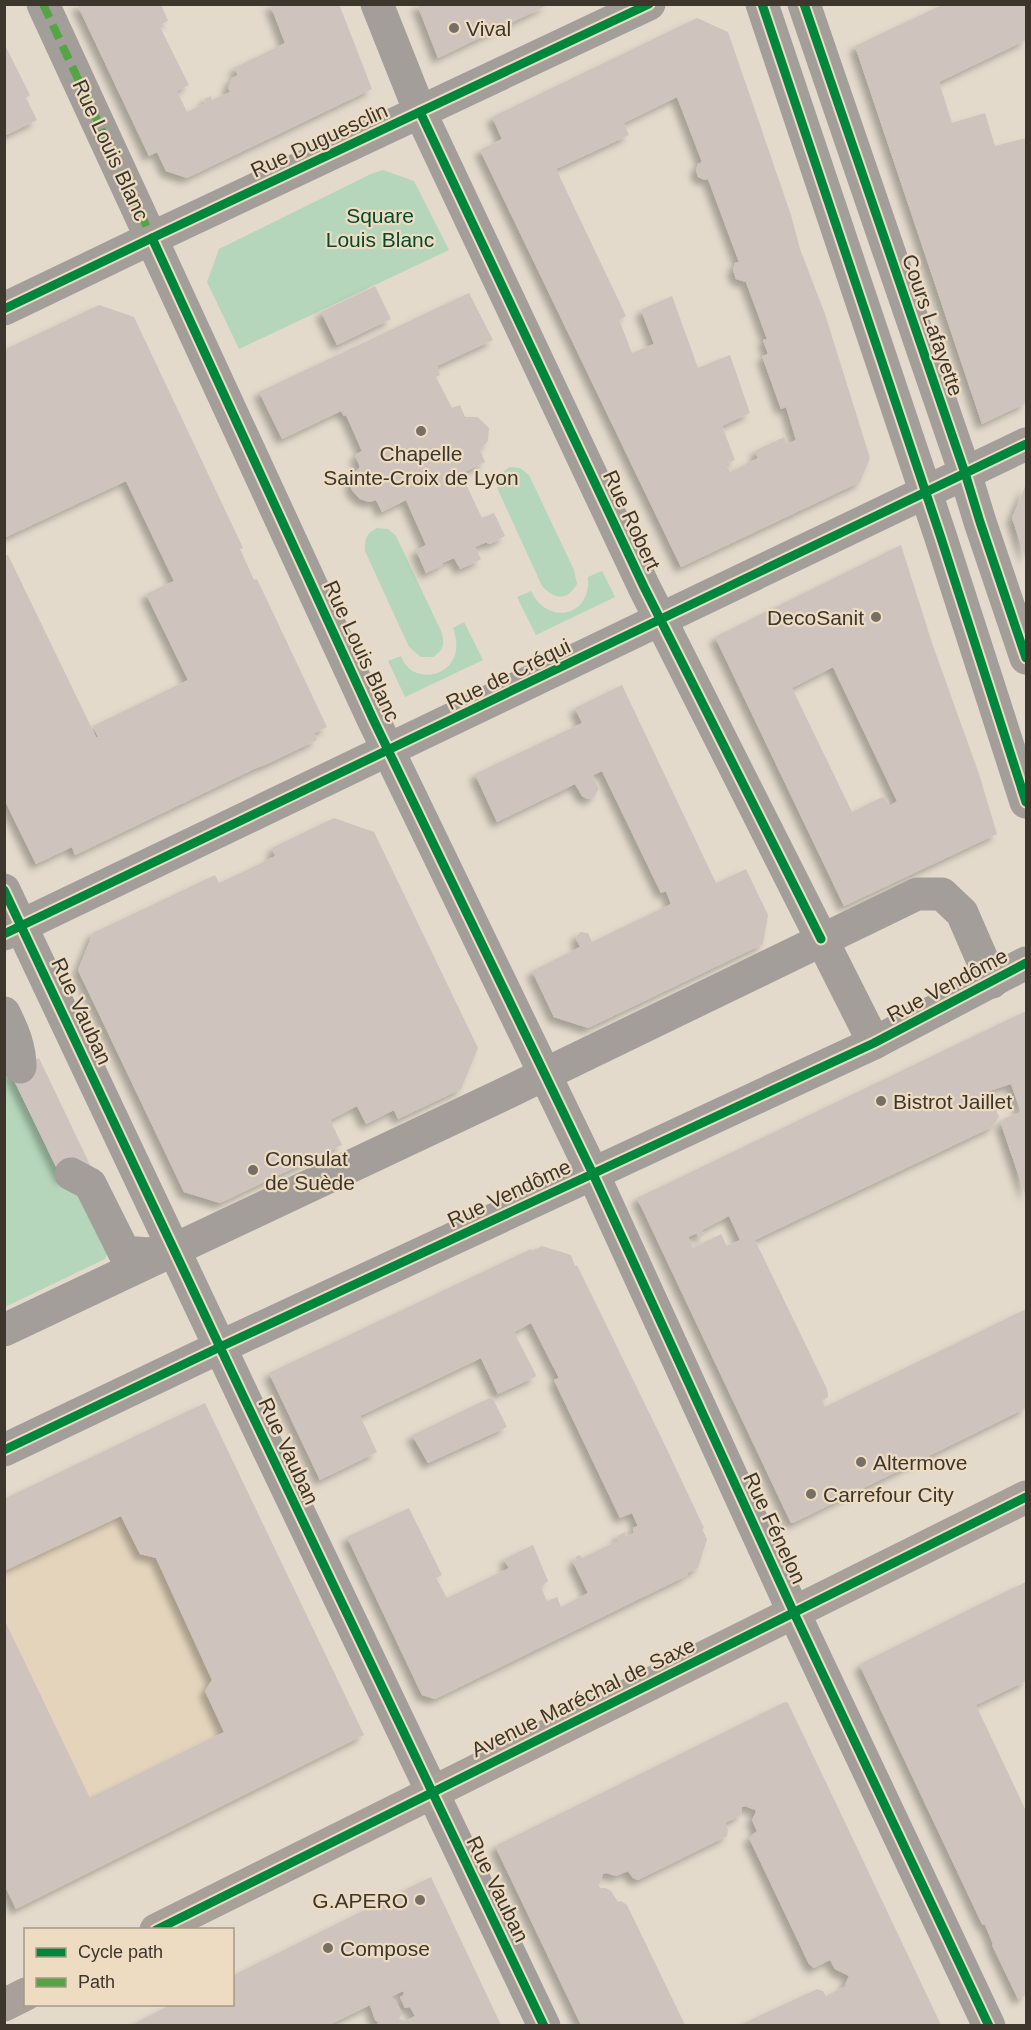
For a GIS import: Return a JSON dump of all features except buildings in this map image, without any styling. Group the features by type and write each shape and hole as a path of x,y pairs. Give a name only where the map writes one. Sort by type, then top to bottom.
{"main road":[{"name":"Avenue Maréchal de Saxe","path":"158,1928 1026,1497"},
{"path":"4,2005 24,1995"}],"street":[{"name":"Rue Louis Blanc","path":"43,4 388,751 593,1174"},
{"name":"Rue Robert","path":"377,4 420,112 660,620 874,1043"},
{"name":"Rue Duguesclin","path":"4,309 649,4"},
{"path":"762,4 1026,802"},
{"name":"Cours Lafayette","path":"804,4 1026,658"},
{"name":"Rue de Créqui","path":"10,935 1026,444"},
{"name":"Rue Vauban","path":"4,890 10,935 174,1249 544,2025"},
{"name":"Rue Vendôme","path":"4,1330 545,1074 916,894 942,894 962,912 992,982"},
{"name":"Rue Vendôme","path":"4,1450 874,1043 1026,963"},
{"path":"4,1013 15,1035 20,1054 20,1067"},
{"path":"71,1174 90,1184 124,1252 148,1254 174,1249"},
{"name":"Rue Fénelon","path":"593,1174 794,1613 989,2025"}],"shaded area":[{"path":"205,1403 364,1735 16,1909 4,1884 4,1499"}],"green space":[{"name":"Square Louis Blanc","path":"383,170 414,181 449,250 239,349 207,282 219,249"},
{"path":"510,467 520,468 529,475 574,570 577,584 565,596 556,596 542,586 498,490 497,482 500,476"},
{"path":"377,528 388,529 396,536 441,631 443,646 433,657 421,657 409,647 365,551 367,537"},
{"path":"602,571 615,597 536,635 517,597 531,591 538,602 547,609 567,612 576,608 583,601 587,591 588,577"},
{"path":"464,622 483,660 405,697 388,661 401,656 407,667 416,673 427,675 438,673 447,667 454,657 456,644 453,628"},
{"path":"5,1029 10,1072 64,1184 78,1190 110,1247 105,1259 5,1307"}],"marked path":[{"path":"43,4 152,238"}],"cycle path":[{"path":"4,309 649,4"},
{"path":"762,4 940,535 1026,802"},
{"path":"804,4 1026,658"},
{"path":"420,112 644,587 821,939"},
{"path":"152,238 373,719 593,1174 794,1613 989,2026"},
{"path":"4,934 1026,444"},
{"path":"4,890 544,2026"},
{"path":"4,1450 874,1043 1026,963"},
{"path":"160,1928 1026,1497"}],"place":[{"name":"Vival","path":"454,28"},
{"name":"Chapelle Sainte-Croix de Lyon","path":"421,431"},
{"name":"DecoSanit","path":"876,617"},
{"name":"Bistrot Jaillet","path":"881,1101"},
{"name":"Consulat de Suède","path":"253,1170"},
{"name":"Altermove","path":"861,1462"},
{"name":"Carrefour City","path":"811,1494"},
{"name":"G.APERO","path":"420,1900"},
{"name":"Compose","path":"328,1948"}]}
